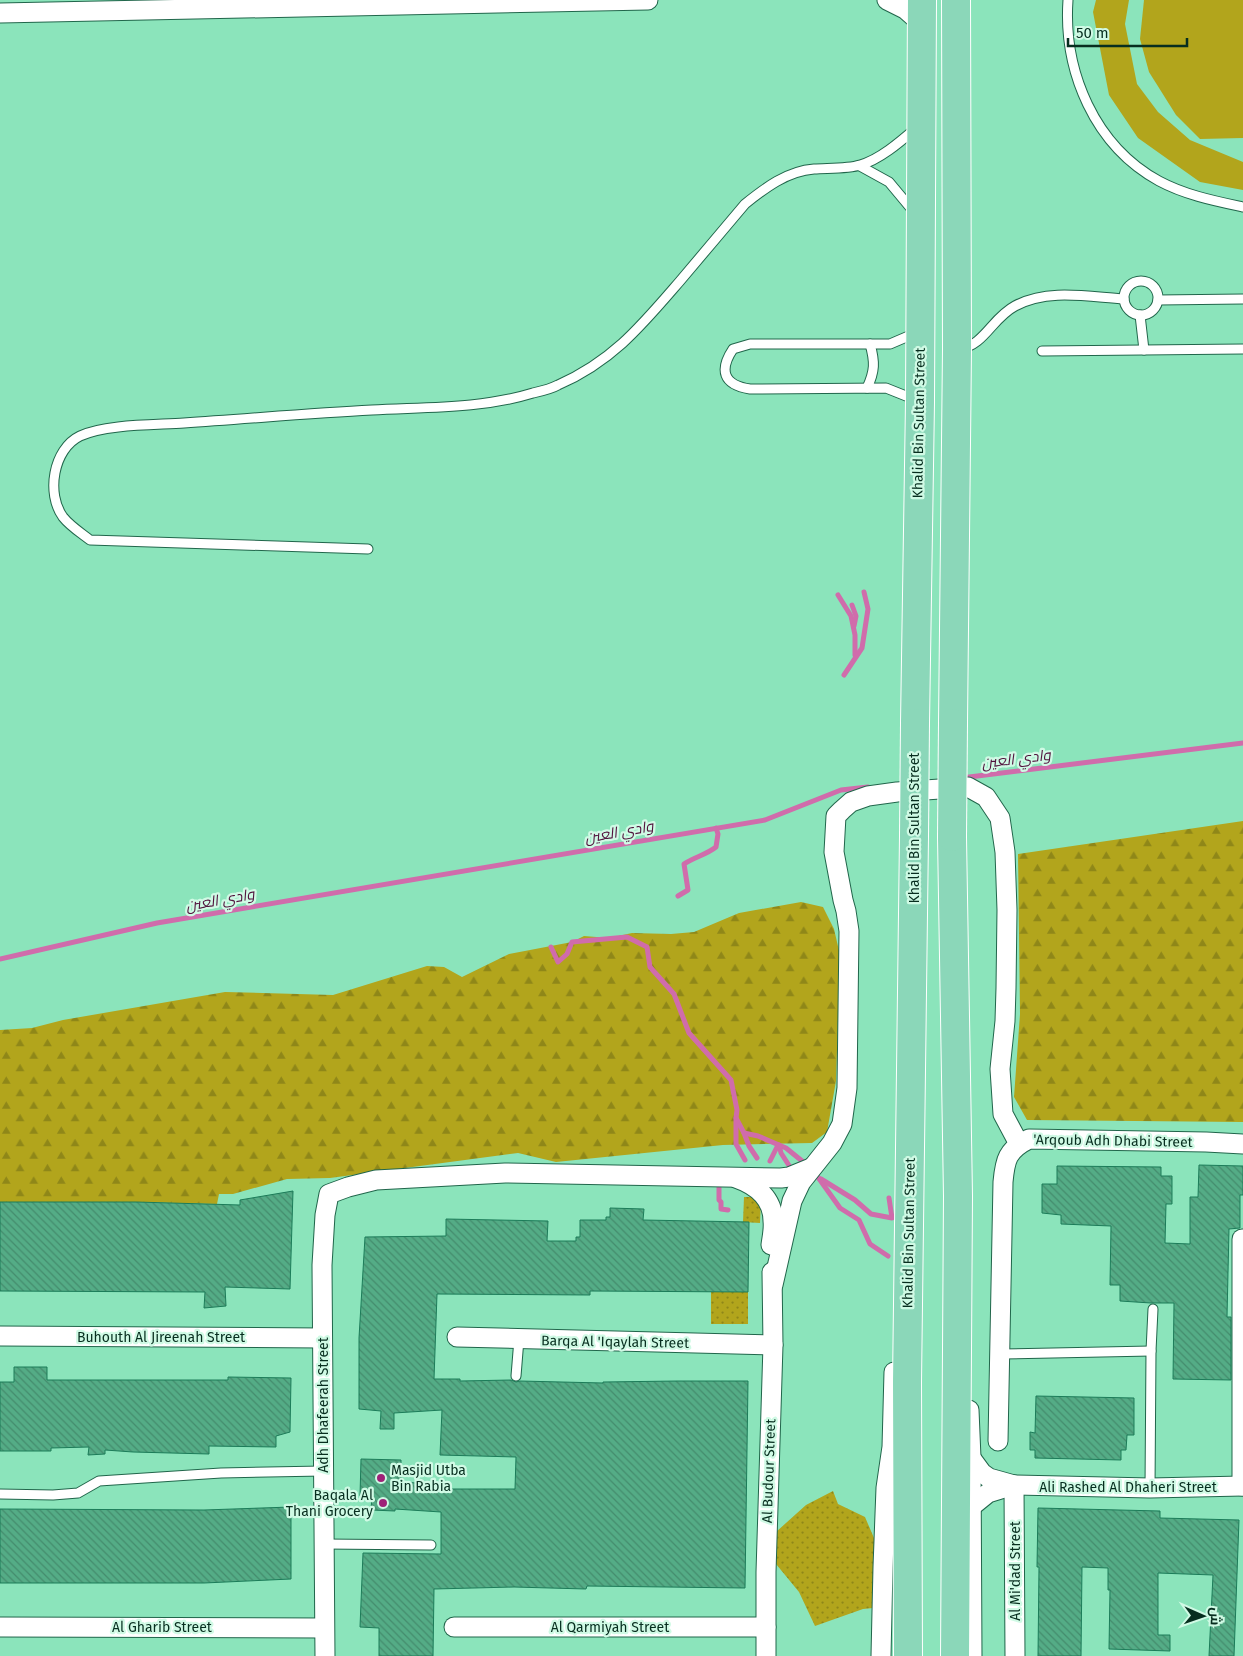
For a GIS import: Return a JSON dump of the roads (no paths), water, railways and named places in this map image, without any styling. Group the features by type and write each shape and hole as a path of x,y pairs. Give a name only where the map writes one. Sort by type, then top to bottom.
{"main road":[{"path":"955,1656 958,1196 952,837 957,349 956,0"},
{"name":"Khalid Bin Sultan Street","path":"908,1656 907,1382 914,724 920,402 922,12"}],"street":[{"path":"0,13 97,5 648,0"},
{"path":"887,0 905,9 922,12"},
{"path":"773,1285 792,1201 801,1182 832,1143 842,1124 847,1088 849,931 834,852 836,816 851,802 868,796 896,792 968,787 986,797 1000,818 1006,867 1007,910 1005,1021 1000,1069 1003,1114 1019,1144"},
{"name":"'Arqoub Adh Dhabi Street","path":"998,1441 1003,1182 1005,1164 1010,1152 1019,1144 1029,1139 1243,1144"},
{"path":"734,1178 789,1177 811,1168"},
{"name":"Adh Dhafeerah Street","path":"324,1656 322,1265 325,1215 329,1194 376,1180 505,1173 734,1178"},
{"path":"734,1178 748,1182 756,1187 768,1201 772,1210 774,1222 771,1250 773,1285"},
{"path":"763,1178 778,1185 787,1208 787,1220"},
{"path":"881,1656 886,1488 892,1447 896,1284 910,1192"},
{"path":"958,1196 965,1251 967,1358 972,1458 972,1656"},
{"path":"1242,1239 1242,1486"},
{"name":"Al Budour Street","path":"766,1656 766,1572 773,1285"},
{"name":"Buhouth Al Jireenah Street","path":"0,1336 322,1338"},
{"name":"Barqa Al 'Iqaylah Street","path":"458,1337 773,1345"},
{"path":"972,1458 989,1478 1014,1485"},
{"path":"972,1506 988,1493 1014,1485"},
{"name":"Ali Rashed Al Dhaheri Street","path":"1014,1485 1150,1488 1242,1486"},
{"name":"Al Mi'dad Street","path":"1014,1485 1015,1656"},
{"name":"Al Qarmiyah Street","path":"454,1627 766,1626"},
{"name":"Al Gharib Street","path":"0,1627 324,1628"}],"lane":[{"path":"1068,0 1068,31 1076,74 1092,114 1115,147 1144,172 1161,182 1196,196 1243,207"},
{"path":"368,549 90,540 63,518 56,498 54,475 69,445 77,437 92,431 371,410 468,406 518,398 557,386 597,365 623,344 745,204 765,189 788,176 811,169 860,166 892,148 922,124"},
{"path":"860,166 889,182 921,220"},
{"path":"1139,281 1149,282 1153,286 1158,295 1158,300 1154,309 1140,315 1128,308 1124,299 1130,285 1139,281"},
{"path":"957,349 968,348 976,344 1005,312 1034,298 1054,295 1124,299"},
{"path":"1158,300 1243,299"},
{"path":"1140,315 1144,350"},
{"path":"920,331 890,344 750,344 733,349 725,361 725,371 729,380 738,388 886,388 920,402"},
{"path":"867,388 873,374 874,359 870,344"},
{"path":"1042,351 1243,349"},
{"path":"1150,1488 1153,1309"},
{"path":"516,1376 519,1339"},
{"path":"1001,1354 1151,1351"},
{"path":"0,1494 53,1495 78,1493 99,1481 222,1473 323,1471"},
{"path":"324,1544 432,1545"},
{"path":"972,1548 981,1583 978,1656"}],"waterway":[{"path":"844,675 862,648 868,609 864,592"},
{"path":"838,595 851,616 855,635 855,655"},
{"path":"852,605 856,616 854,626"},
{"name":"وادي العين","path":"961,778 1243,743"},
{"name":"وادي العين","path":"0,959 157,923 765,820 841,790 868,787"},
{"path":"678,896 688,890 684,864 716,847 718,834 716,828"},
{"path":"551,947 558,962 567,954 572,942 627,937 647,947 650,967 674,994 689,1033 731,1080 737,1110 736,1118 744,1133 758,1136 786,1148 807,1165"},
{"path":"736,1118 736,1144 745,1160"},
{"path":"744,1133 749,1146 757,1158"},
{"path":"770,1161 778,1145"},
{"path":"779,1145 781,1153 790,1167"},
{"path":"815,1173 840,1208 859,1220 870,1244 888,1256"},
{"path":"821,1179 855,1200 871,1214 892,1218 889,1198"},
{"path":"716,1182 719,1183 721,1209 728,1210"}],"place":[{"name":"Masjid Utba Bin Rabia","path":"381,1478"},
{"name":"Baqala Al Thani Grocery","path":"383,1503"}]}
